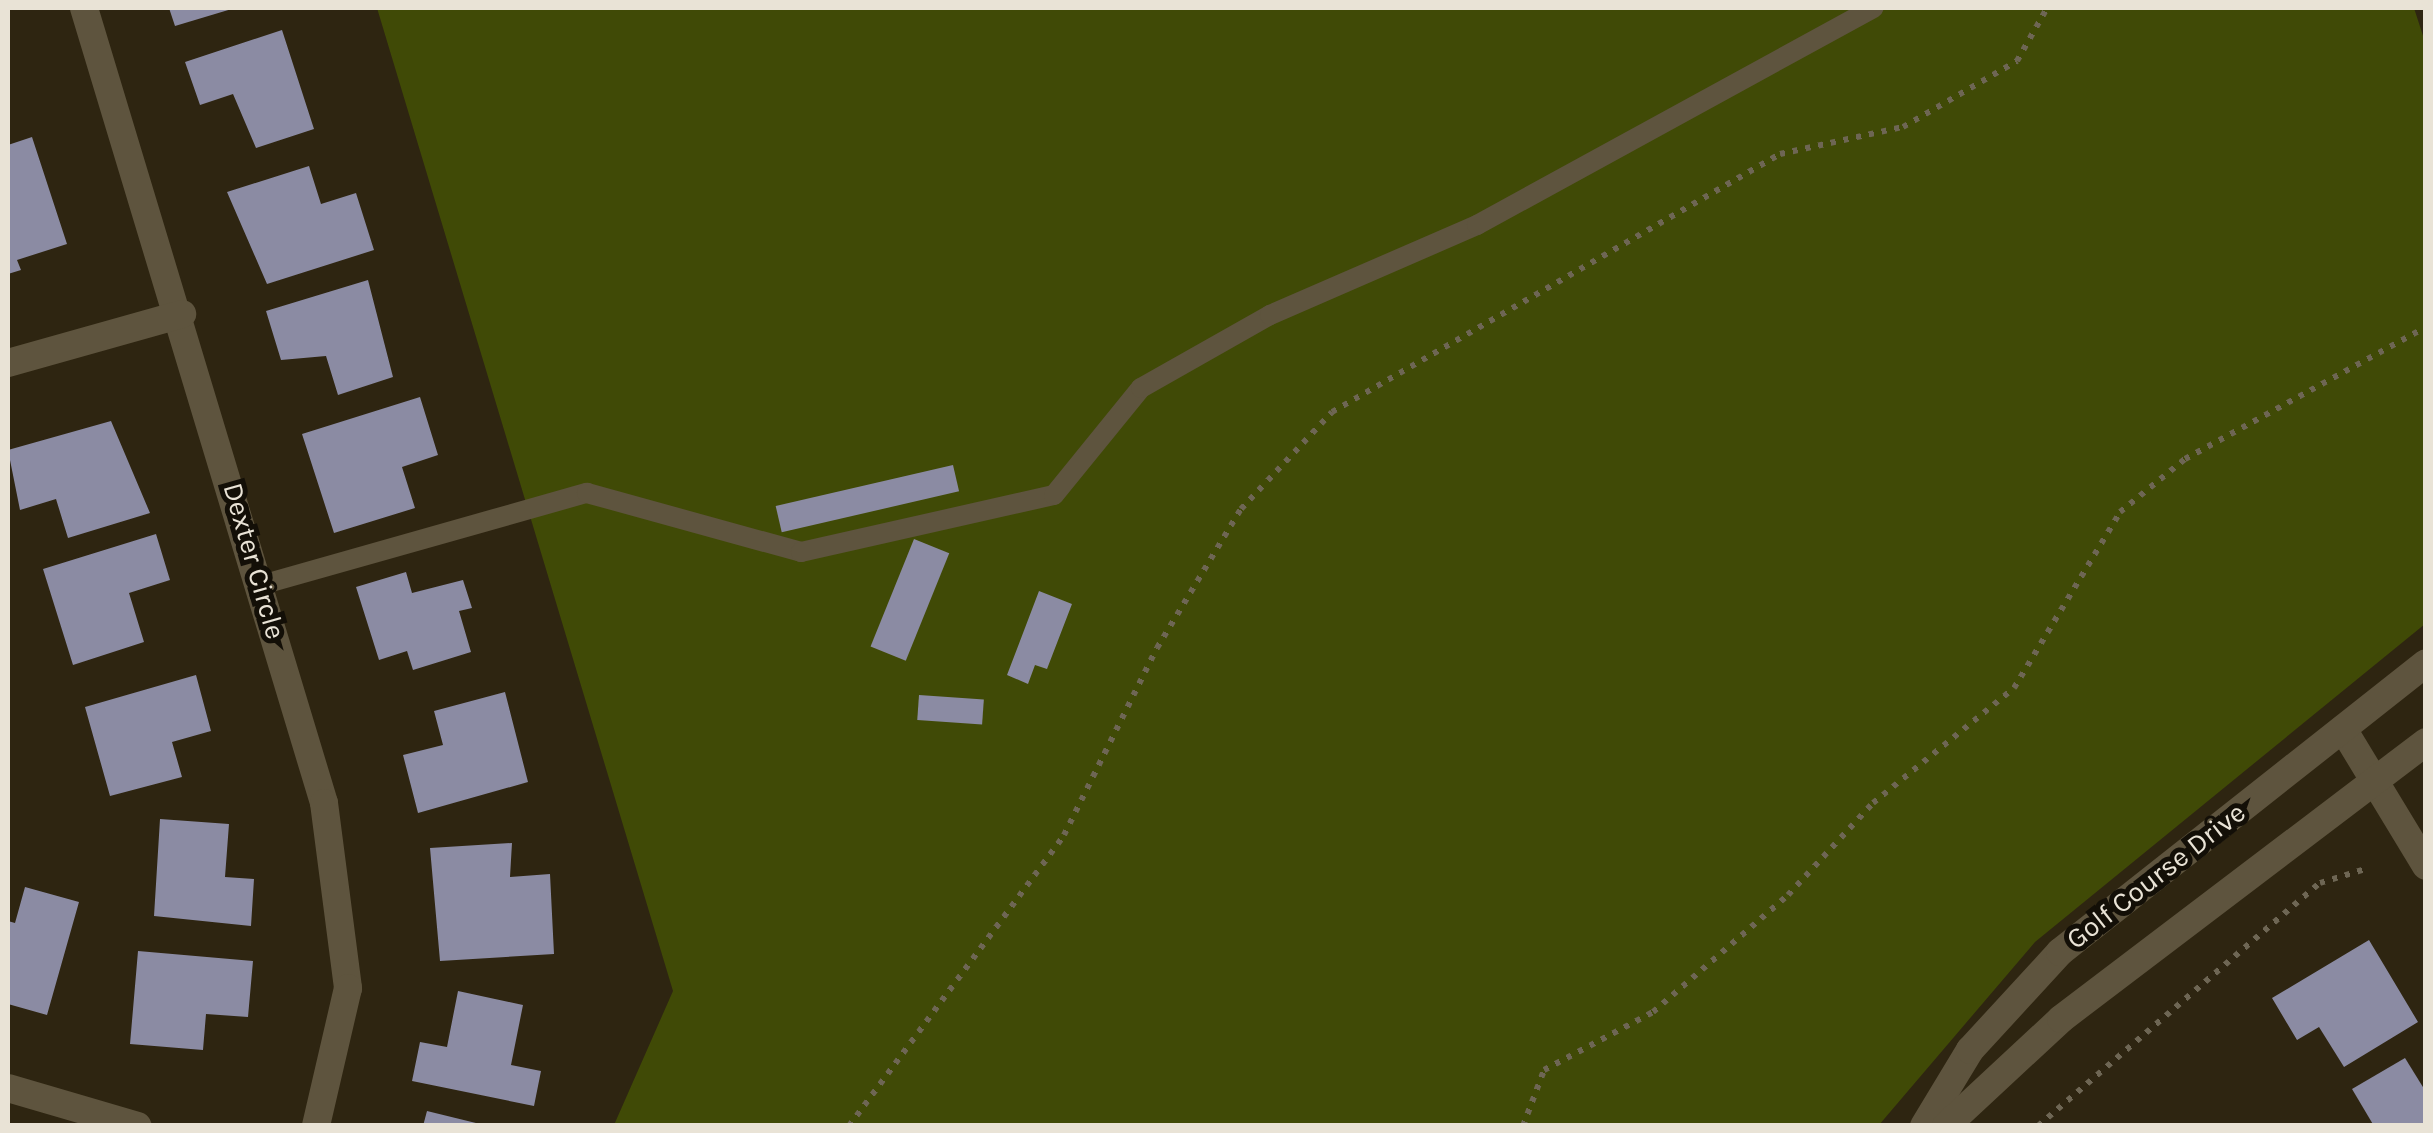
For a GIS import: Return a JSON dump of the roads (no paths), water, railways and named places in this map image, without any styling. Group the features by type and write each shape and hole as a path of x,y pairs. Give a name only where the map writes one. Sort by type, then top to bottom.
{"street":[{"name":"Dexter Circle","path":"84,8 182,314 324,803 348,988 316,1126"},
{"path":"8,363 182,314"},
{"name":"Golf Course Drive","path":"1924,1126 1970,1050 2060,952 2426,663"},
{"path":"2343,728 2426,866"},
{"name":"Golf Course Drive","path":"1946,1126 2061,1019 2426,742"},
{"path":"8,1088 138,1126"}],"lane":[{"path":"261,585 587,493 801,552 1054,495 1140,388 1270,314 1477,225 1872,8"}]}
